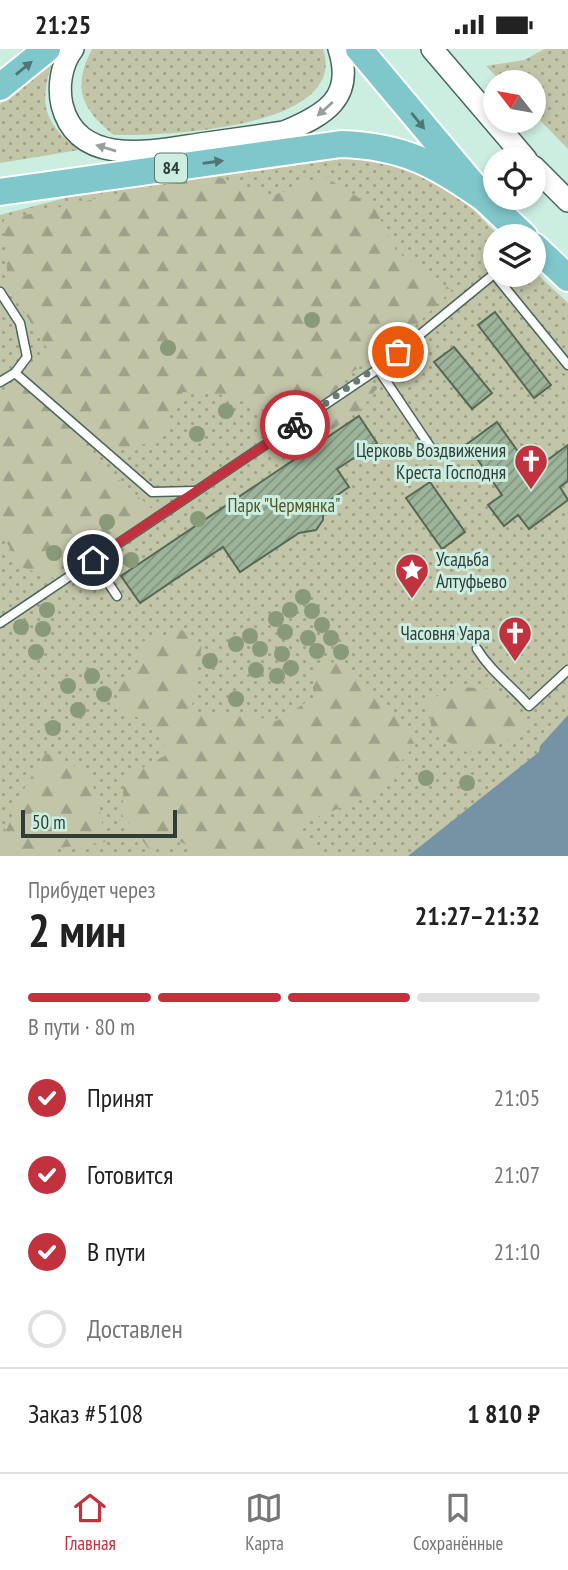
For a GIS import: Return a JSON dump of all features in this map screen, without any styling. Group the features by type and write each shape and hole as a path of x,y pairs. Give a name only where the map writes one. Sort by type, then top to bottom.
{"main road":[{"path":"0,87 47,49"},
{"path":"359,49 483,197"},
{"name":"84","path":"0,192 341,144 373,145 408,153 442,169 483,198"},
{"path":"497,210 511,224"},
{"path":"546,257 568,278"}],"street":[{"path":"73,49 61,75 60,96 64,114 74,129 88,141 108,150 137,154 284,132 305,123 330,107 341,91 345,69 339,49"},
{"path":"432,49 516,147"},
{"path":"546,179 568,201"}],"lane":[{"path":"0,623 378,369 494,274 568,365"},
{"path":"0,292 20,323 27,357 15,373 0,382"},
{"path":"378,369 433,451"},
{"path":"15,373 152,492 197,491"},
{"path":"93,560 117,596"},
{"path":"477,649 492,673 513,687 529,706 568,670"}],"green space":[{"path":"92,49 323,49 324,76 308,96 281,112 247,122 171,133 114,135 94,116 83,97 82,75"},
{"path":"545,49 568,49 568,149 546,126 546,70 490,70 486,66 524,60"},
{"path":"54,57 46,86 47,110 57,130 79,150 0,163 0,104"},
{"name":"Парк \"Чермянка\"","path":"355,155 441,176 487,224 483,224 483,287 546,287 546,282 568,303 568,856 0,856 0,215 130,181"},
{"path":"216,176 271,196 325,177 374,207 397,252 452,290 409,332 334,385 379,386 361,409 325,435 226,395 183,392 156,442 119,449 93,429 78,444 157,513 59,580 21,567 0,531 0,392 51,354 8,287 4,220 125,192"},
{"path":"182,630 202,644 191,713 243,715 277,721 313,698 313,670 338,660 381,698 408,732 415,745 373,795 294,826 324,856 206,856 181,842 150,850 122,815 124,778 166,755 159,729 120,708 115,685 141,664 141,642"},
{"path":"459,687 495,689 528,726 503,743 468,753 432,733 428,700"},
{"path":"45,753 76,767 86,776 97,796 105,842 58,848 49,856 0,856 0,818 6,831 23,791"}],"water":[{"path":"568,715 568,856 408,856 539,752 540,746"}],"building":[{"path":"495,312 551,385 534,398 478,325"},
{"path":"454,347 492,393 472,409 434,362"},
{"path":"359,416 377,443 337,469 349,487 323,505 323,520 316,530 299,533 240,572 223,547 140,603 121,576"},
{"name":"Церковь Воздвижения Креста Господня","path":"497,422 524,460 534,453 542,464 568,445 568,481 560,487 568,500 529,529 518,515 504,526 488,505 502,495 467,444"},
{"path":"430,482 465,532 442,549 406,498"}],"way so far":[{"path":"295,425 378,369 398,352"}],"place":[{"name":"Церковь Воздвижения Креста Господня","path":"531,491"},
{"name":"Усадьба Алтуфьево","path":"412,600"},
{"name":"Часовня Уара","path":"515,663"}],"route":[{"path":"93,560 295,425"}]}
